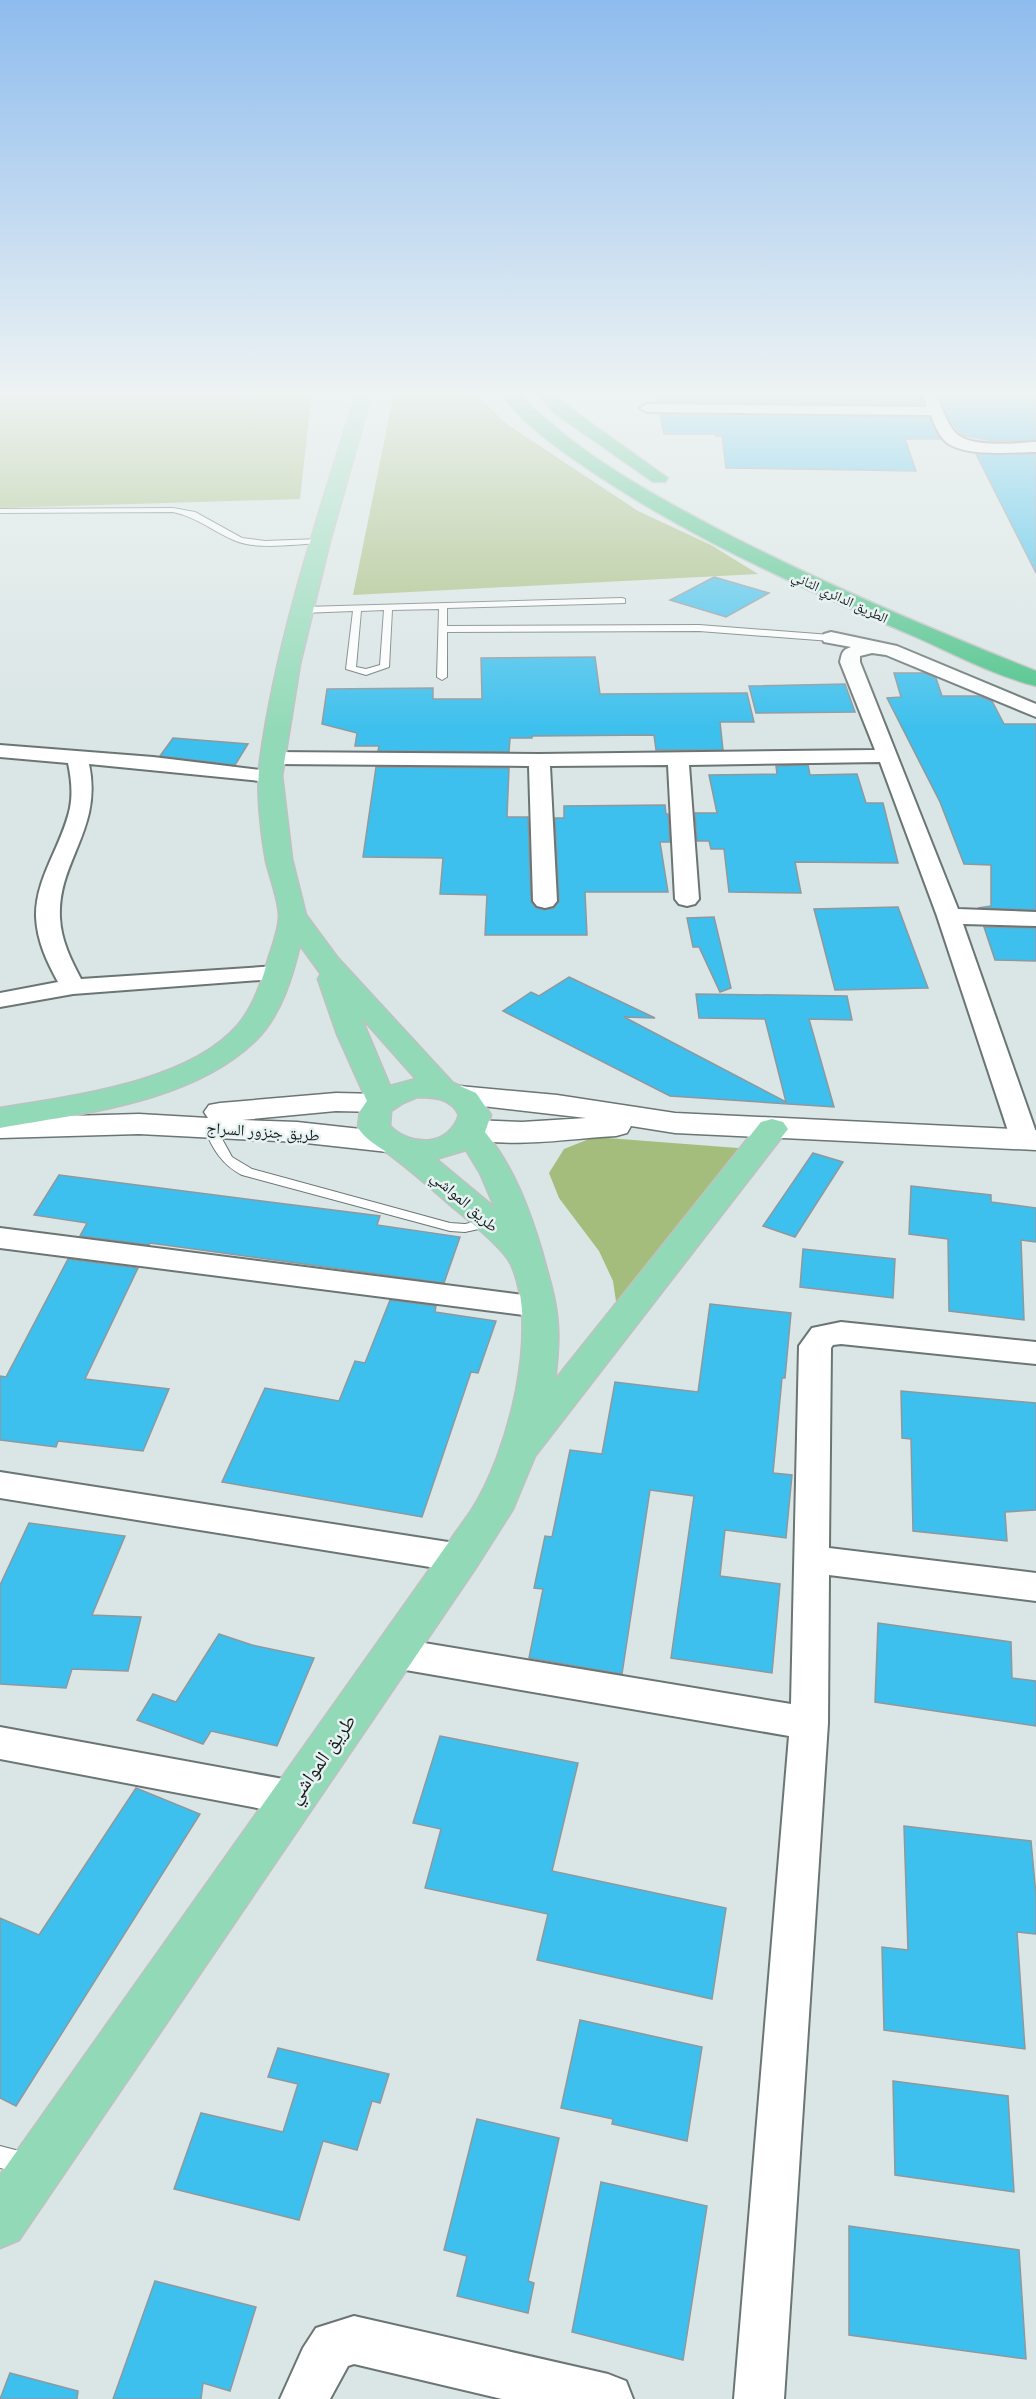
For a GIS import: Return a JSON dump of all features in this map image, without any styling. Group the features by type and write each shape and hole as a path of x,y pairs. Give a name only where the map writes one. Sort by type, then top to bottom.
{"highway":[{"name":"الطريق الدائري الثاني","path":"663,505 786,572 920,634 1036,678"},
{"name":"الطريق الدائري الثاني","path":"810,562 852,581"},
{"name":"الطريق الدائري الثاني","path":"883,595 986,638"}],"main road":[{"path":"331,505 290,664 271,767 279,859 293,916 327,963 450,1092 472,1107 475,1115 470,1131 461,1140 439,1148 425,1150 394,1144 374,1128 375,1111 381,1102 409,1089 450,1092"},
{"path":"0,1118 132,1093 186,1073 226,1049 252,1024 267,1004 293,916"},
{"path":"327,963 352,1035 381,1102"},
{"path":"518,1454 772,1129"},
{"name":"طريق المواشي","path":"0,2221 19,2161 294,1798 493,1509 518,1454 536,1383 541,1343 539,1307 504,1185 470,1131"},
{"name":"طريق المواشي","path":"394,1144 454,1188 492,1222 526,1258"}],"street":[{"path":"831,638 890,650 1036,711"},
{"path":"450,1092 557,1104 675,1123 1030,1140 888,756 850,662 831,638"},
{"path":"850,662 851,653 856,650 871,647 890,650"},
{"path":"0,751 77,758 271,767 539,760 888,756"},
{"path":"73,987 54,951 48,910 54,880 81,808 83,784 77,758"},
{"path":"678,759 687,898"},
{"path":"539,760 545,901"},
{"path":"949,916 1036,918"},
{"path":"0,1000 73,987 278,973"},
{"name":"طريق جنزور السراج","path":"139,1124 285,1105 381,1102"},
{"path":"470,1131 522,1132 675,1123"},
{"name":"طريق جنزور السراج","path":"0,1128 139,1124 297,1132 394,1144"},
{"path":"0,1238 539,1307"},
{"path":"759,2399 809,1723 815,1346 823,1336 841,1333 1036,1353"},
{"path":"0,1485 461,1558"},
{"path":"811,1559 1036,1587"},
{"path":"394,1653 809,1723"},
{"path":"0,1743 294,1798"},
{"path":"305,2399 320,2365 333,2345 354,2340 608,2399"}],"lane":[{"path":"0,511 172,510 192,514 240,540 265,543 320,542"},
{"path":"303,610 622,601"},
{"path":"442,677 443,606"},
{"path":"357,610 351,669 366,672 384,668 388,608"},
{"path":"443,629 699,628 831,638"},
{"path":"210,1128 222,1154 230,1164 247,1172 450,1227 465,1228 492,1222"}],"green space":[{"path":"0,505 102,505 0,508"},
{"path":"371,505 629,505 711,545 758,574 353,595"},
{"path":"594,1137 751,1149 618,1315 613,1281 599,1251 559,1198 549,1173 564,1149"}],"building":[{"path":"1002,505 1036,505 1036,573"},
{"path":"714,577 769,593 726,617 670,600"},
{"path":"595,657 600,694 747,693 754,722 720,722 723,750 656,750 654,735 532,736 532,738 510,738 509,752 378,751 379,746 355,746 357,733 322,724 327,689 433,688 433,699 482,699 481,658"},
{"path":"894,673 925,673 936,678 942,696 979,696 992,701 1004,724 1036,724 1036,910 978,908 991,906 991,865 964,864 940,802 887,698 901,697"},
{"path":"845,684 855,712 756,713 749,686"},
{"path":"173,738 248,744 235,765 160,756"},
{"path":"808,765 810,775 857,774 866,803 883,803 898,863 795,862 801,893 729,892 724,849 711,849 709,841 697,841 695,813 717,813 709,775 777,774 776,766"},
{"path":"376,767 509,768 507,817 528,817 531,901 535,907 544,910 554,908 559,901 555,818 564,818 564,806 665,805 670,842 660,842 668,892 585,892 587,935 485,935 487,895 440,894 443,858 363,857"},
{"path":"898,907 928,988 835,990 814,909"},
{"path":"714,917 731,988 720,992 699,947 693,947 687,918"},
{"path":"984,927 1036,928 1036,961 995,960"},
{"path":"569,977 655,1018 624,1017 786,1102 765,1019 699,1018 696,994 847,996 852,1020 809,1019 834,1107 670,1096 503,1011 531,992 539,996"},
{"path":"813,1153 843,1162 795,1237 763,1226"},
{"path":"59,1175 380,1216 377,1225 460,1237 444,1283 150,1243 149,1245 80,1236 87,1223 34,1215"},
{"path":"911,1186 991,1195 991,1202 1036,1208 1036,1242 1021,1240 1024,1320 949,1311 948,1239 909,1234"},
{"path":"803,1249 895,1259 893,1298 800,1287"},
{"path":"68,1259 138,1268 85,1379 169,1389 143,1451 58,1441 56,1447 0,1440 0,1376 6,1377"},
{"path":"390,1300 436,1306 435,1312 496,1321 478,1373 471,1372 422,1517 222,1482 265,1388 339,1401 355,1361 365,1363"},
{"path":"710,1304 791,1313 773,1473 792,1475 786,1538 725,1530 720,1576 780,1584 772,1673 671,1658 694,1496 650,1490 622,1674 529,1658 543,1589 534,1588 545,1536 552,1537 570,1450 602,1454 615,1382 698,1392"},
{"path":"901,1391 1036,1403 1036,1510 1005,1512 1007,1541 913,1531 911,1439 902,1438"},
{"path":"29,1523 125,1536 92,1615 141,1617 128,1671 72,1669 66,1688 0,1684 0,1585"},
{"path":"878,1623 1011,1642 1012,1678 1036,1681 1036,1726 875,1702"},
{"path":"219,1634 252,1645 314,1658 277,1746 211,1731 203,1744 137,1720 153,1694 176,1702"},
{"path":"440,1736 578,1763 552,1871 726,1908 712,1999 537,1960 548,1914 425,1888 441,1829 413,1823"},
{"path":"136,1788 200,1814 16,2106 0,2098 0,1918 39,1935"},
{"path":"904,1826 1031,1841 1036,1895 1036,1934 1017,1932 1025,2049 884,2030 882,1947 908,1950"},
{"path":"580,2020 702,2047 687,2141 612,2124 613,2119 561,2108"},
{"path":"278,2048 389,2074 380,2103 372,2101 357,2150 323,2141 299,2220 174,2189 201,2113 283,2132 298,2084 268,2077"},
{"path":"893,2081 1008,2096 1014,2192 895,2175"},
{"path":"477,2119 559,2138 528,2281 534,2283 528,2313 457,2296 467,2256 444,2250"},
{"path":"601,2182 707,2206 683,2360 572,2332"},
{"path":"849,2226 1019,2250 1026,2359 849,2335"},
{"path":"155,2281 256,2307 230,2391 203,2383 201,2399 113,2399"},
{"path":"10,2373 78,2391 77,2399 0,2399"}]}
